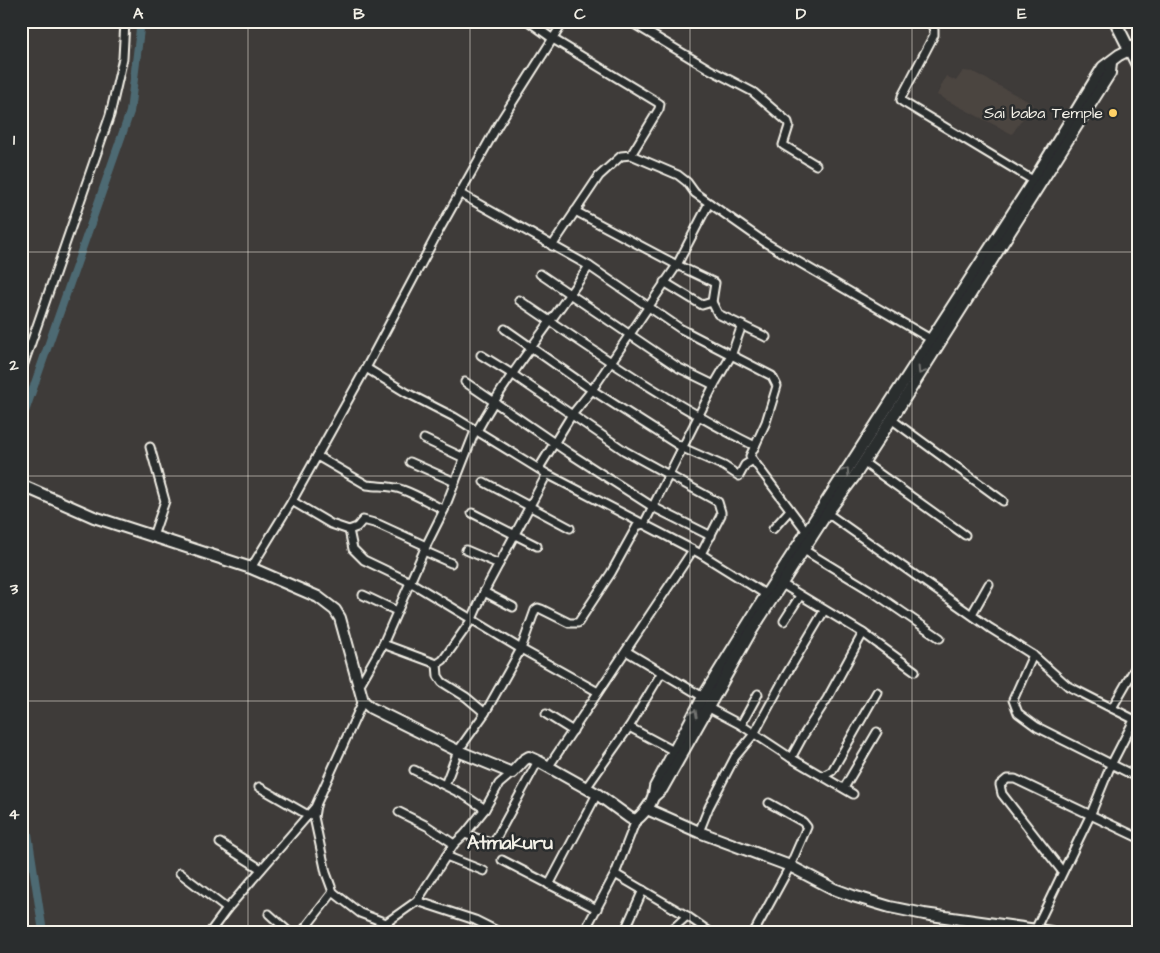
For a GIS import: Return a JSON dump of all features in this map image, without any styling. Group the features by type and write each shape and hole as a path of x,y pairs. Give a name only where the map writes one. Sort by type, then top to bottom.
{"street":[{"path":"21,372 110,115 122,58 125,21"},
{"path":"528,21 553,39 660,104 659,109 631,155"},
{"path":"251,568 292,501 498,125 564,21"},
{"path":"629,21 709,69 753,92 788,122 789,126 783,145 816,165"},
{"path":"930,21 934,35 901,100 1037,182"},
{"path":"1116,21 1134,47 1139,69"},
{"path":"584,932 615,874 636,820 647,809 674,751 703,697 769,596 807,532 935,341 1037,182 1103,67 1134,47"},
{"path":"552,246 599,176 621,156 631,155 678,174 695,193 766,243 935,341"},
{"path":"460,193 589,266 681,329 772,376 777,386 766,422 750,456 807,532"},
{"path":"539,468 571,416 592,390 677,264 709,203"},
{"path":"575,211 715,283 712,302 718,314 766,337"},
{"path":"359,686 383,644 425,548 444,510 475,431 512,374 551,322 589,266"},
{"path":"540,274 679,368 714,385"},
{"path":"664,282 702,305 712,302"},
{"path":"519,300 610,362 699,416 755,446"},
{"path":"445,785 458,751 485,713 521,649 535,610 538,608 569,624 578,623 611,574 637,526 644,524 714,385 731,356 742,325"},
{"path":"505,328 592,390 683,448 724,466 739,476 745,464 753,460"},
{"path":"655,791 662,789 769,596 782,584 827,513 864,462 891,419 935,341"},
{"path":"481,355 512,374 624,451 718,502 722,512 701,554"},
{"path":"366,368 547,474 701,554 769,596"},
{"path":"465,382 554,443 654,507 711,536"},
{"path":"891,419 1003,501"},
{"path":"424,439 464,458"},
{"path":"150,447 165,501 154,536"},
{"path":"317,456 367,485 375,487 387,486 403,490 444,510"},
{"path":"410,462 455,482"},
{"path":"864,462 965,535"},
{"path":"437,664 443,660 472,619 484,592 547,474"},
{"path":"484,482 570,528"},
{"path":"22,485 94,517 251,568 318,597 335,610 340,618 363,701 371,708 458,751 512,773"},
{"path":"292,501 331,524 349,530 357,527 363,520 378,524 451,563"},
{"path":"773,529 790,510"},
{"path":"472,513 537,546"},
{"path":"827,513 990,628 1033,655 1068,686 1137,721 1111,765 1090,816 1062,871 1036,930"},
{"path":"349,530 353,549 364,560 410,582 521,649 598,692"},
{"path":"466,550 499,564"},
{"path":"549,766 693,550"},
{"path":"804,550 873,592 940,638"},
{"path":"782,584 863,633 915,670"},
{"path":"972,614 989,584"},
{"path":"484,592 512,607"},
{"path":"363,595 397,611"},
{"path":"784,621 800,596"},
{"path":"699,832 709,807 736,757 754,734 824,611"},
{"path":"791,758 827,699 863,633"},
{"path":"383,644 437,664"},
{"path":"626,651 703,697"},
{"path":"1033,655 1013,700 1018,713 1037,727 1139,778"},
{"path":"1112,708 1139,661"},
{"path":"437,664 438,676 442,682 466,697 485,713"},
{"path":"586,788 629,727 662,672"},
{"path":"823,776 832,771 877,692"},
{"path":"741,725 758,694"},
{"path":"210,932 227,909 316,805 363,701"},
{"path":"708,707 741,725 791,758 853,794"},
{"path":"546,714 573,731"},
{"path":"629,727 674,751"},
{"path":"844,788 878,732"},
{"path":"381,932 386,923 417,901 454,844 465,834 485,809 499,784 528,757 549,766 597,794 630,818 636,820"},
{"path":"465,834 493,844 538,761"},
{"path":"414,770 445,785 485,809"},
{"path":"1062,871 1002,794 1000,786 1008,779 1015,779 1139,838"},
{"path":"259,787 308,815"},
{"path":"549,885 597,794"},
{"path":"754,932 790,866 806,827 803,822 769,803"},
{"path":"316,805 314,817 326,873 333,892 360,913 386,923"},
{"path":"647,809 699,832 790,866 834,889 890,908 1051,932"},
{"path":"399,812 428,826 454,844"},
{"path":"220,843 261,869"},
{"path":"446,856 484,871"},
{"path":"502,860 597,909"},
{"path":"180,873 227,909"},
{"path":"615,874 687,916 710,932"},
{"path":"626,932 626,928 643,890"},
{"path":"302,932 333,892"},
{"path":"417,901 475,920 499,932"},
{"path":"269,914 290,932"},
{"path":"670,932 687,916"}],"shaded area":[{"path":"963,71 973,72 1033,104 1012,134 937,95 946,76 956,81"}],"waterway":[{"path":"21,423 130,112 141,21"},
{"path":"21,788 43,932"}],"place":[{"name":"Sai baba Temple","path":"1113,113"}],"district":[{"name":"Atmakuru","path":"510,843"}]}
